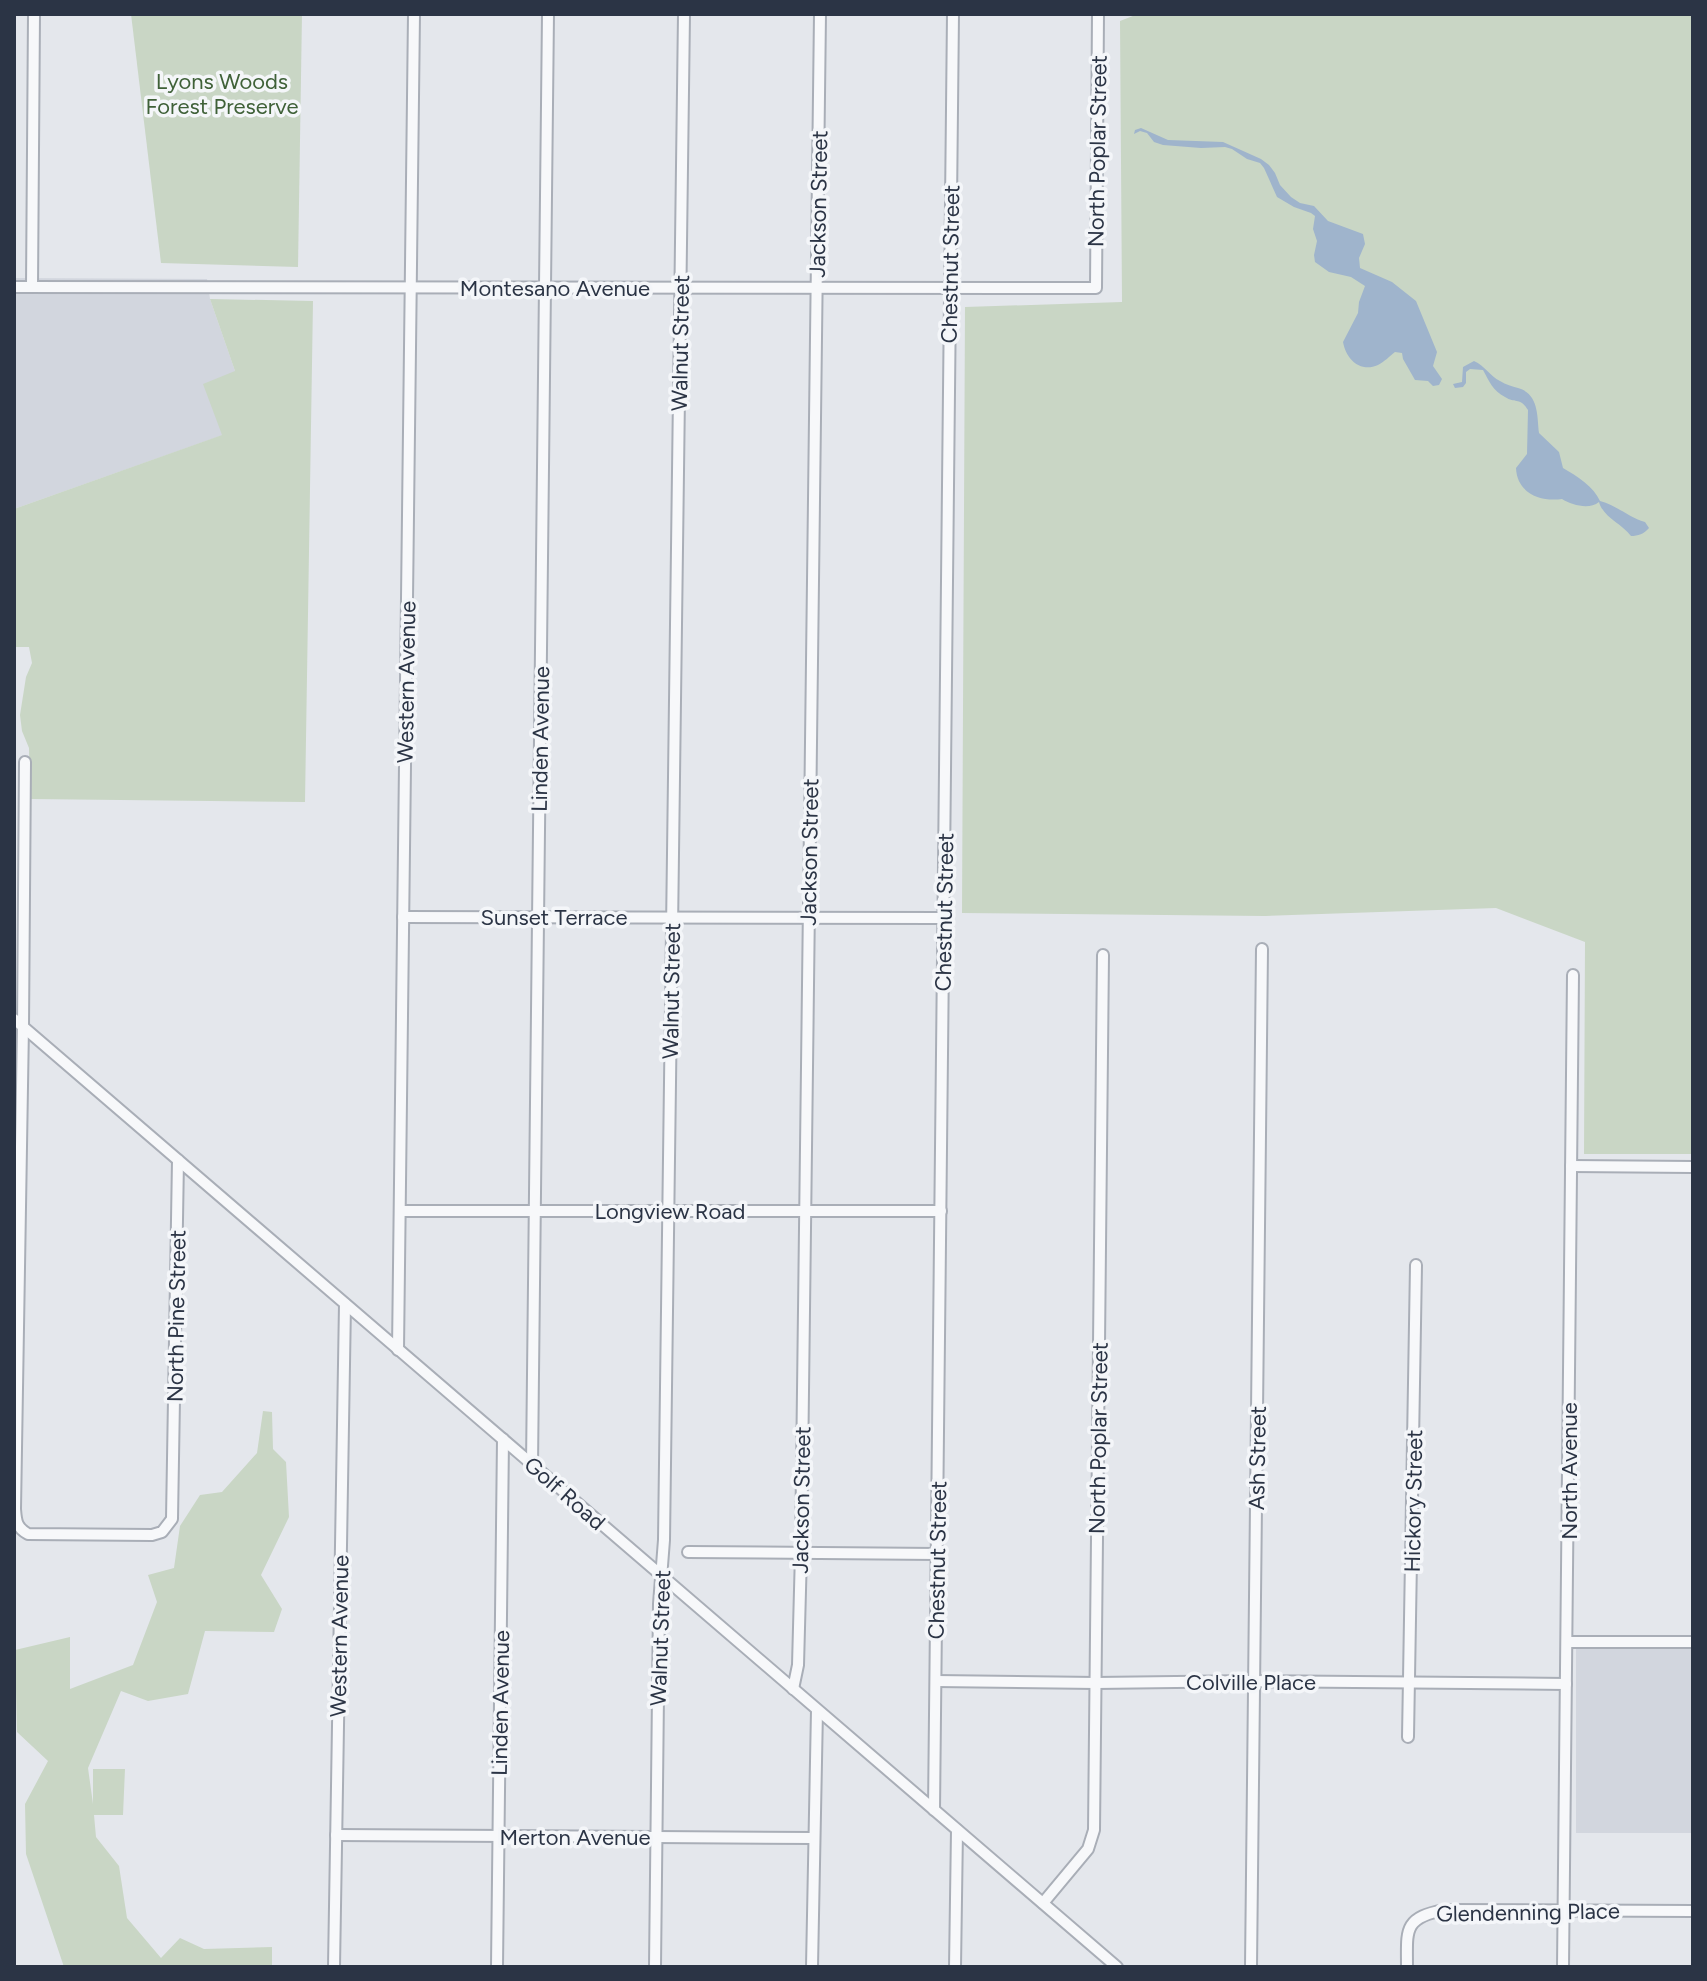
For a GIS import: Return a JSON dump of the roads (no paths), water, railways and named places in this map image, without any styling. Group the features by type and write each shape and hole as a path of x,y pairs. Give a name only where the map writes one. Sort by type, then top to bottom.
{"street":[{"path":"32,287 34,14"},
{"name":"Western Avenue","path":"398,1350 414,14"},
{"name":"Linden Avenue","path":"532,1465 548,14"},
{"name":"Walnut Street","path":"655,1967 659,1604 664,1540 669,1211 684,14"},
{"name":"Jackson Street","path":"793,1689 798,1665 801,1553 820,14"},
{"name":"Chestnut Street","path":"934,1810 953,14"},
{"name":"North Poplar Street","path":"1096,288 1098,14"},
{"name":"Montesano Avenue","path":"14,287 1096,288"},
{"path":"19,1022 25,762"},
{"name":"Sunset Terrace","path":"403,917 944,918"},
{"name":"Ash Street","path":"1251,1967 1262,949"},
{"name":"North Poplar Street","path":"1043,1903 1088,1849 1094,1830 1103,955"},
{"name":"North Avenue","path":"1563,1967 1573,975"},
{"name":"Golf Road","path":"19,1022 1117,1967"},
{"name":"North Pine Street","path":"19,1022 16,1523 28,1534 152,1535 162,1532 172,1519 178,1160"},
{"path":"1571,1166 1693,1167"},
{"name":"Longview Road","path":"400,1211 941,1211"},
{"name":"Hickory Street","path":"1408,1737 1416,1265"},
{"name":"Western Avenue","path":"334,1967 345,1304"},
{"name":"Linden Avenue","path":"497,1967 503,1439"},
{"path":"688,1552 937,1554"},
{"path":"1567,1642 1693,1642"},
{"name":"Colville Place","path":"936,1681 1566,1684"},
{"path":"812,1967 817,1710"},
{"path":"955,1967 957,1830"},
{"name":"Merton Avenue","path":"336,1835 814,1838"},
{"name":"Glendenning Place","path":"1407,1967 1410,1927 1425,1914 1444,1910 1693,1911"}],"water":[{"path":"1141,128 1168,140 1223,142 1261,159 1269,165 1291,197 1314,206 1328,221 1363,234 1365,244 1359,258 1360,268 1392,282 1416,301 1437,352 1433,366 1442,379 1439,385 1415,380 1402,353 1395,352 1371,367 1360,366 1351,359 1343,342 1358,313 1365,286 1351,277 1329,272 1315,262 1315,216 1277,197 1260,163 1225,147 1163,145 1154,142 1147,133 1140,131 1134,134"},
{"path":"1474,361 1504,384 1530,395 1536,406 1539,433 1559,452 1563,468 1579,478 1600,501 1645,522 1649,528 1631,536 1604,512 1599,502 1580,506 1562,499 1538,497 1525,490 1517,477 1516,468 1527,454 1528,410 1523,403 1497,392 1483,370 1470,369 1466,372 1463,387 1455,388 1453,384 1462,382 1463,367"}],"park label":[{"name":"Lyons Woods Forest Preserve","path":"222,94"}]}
